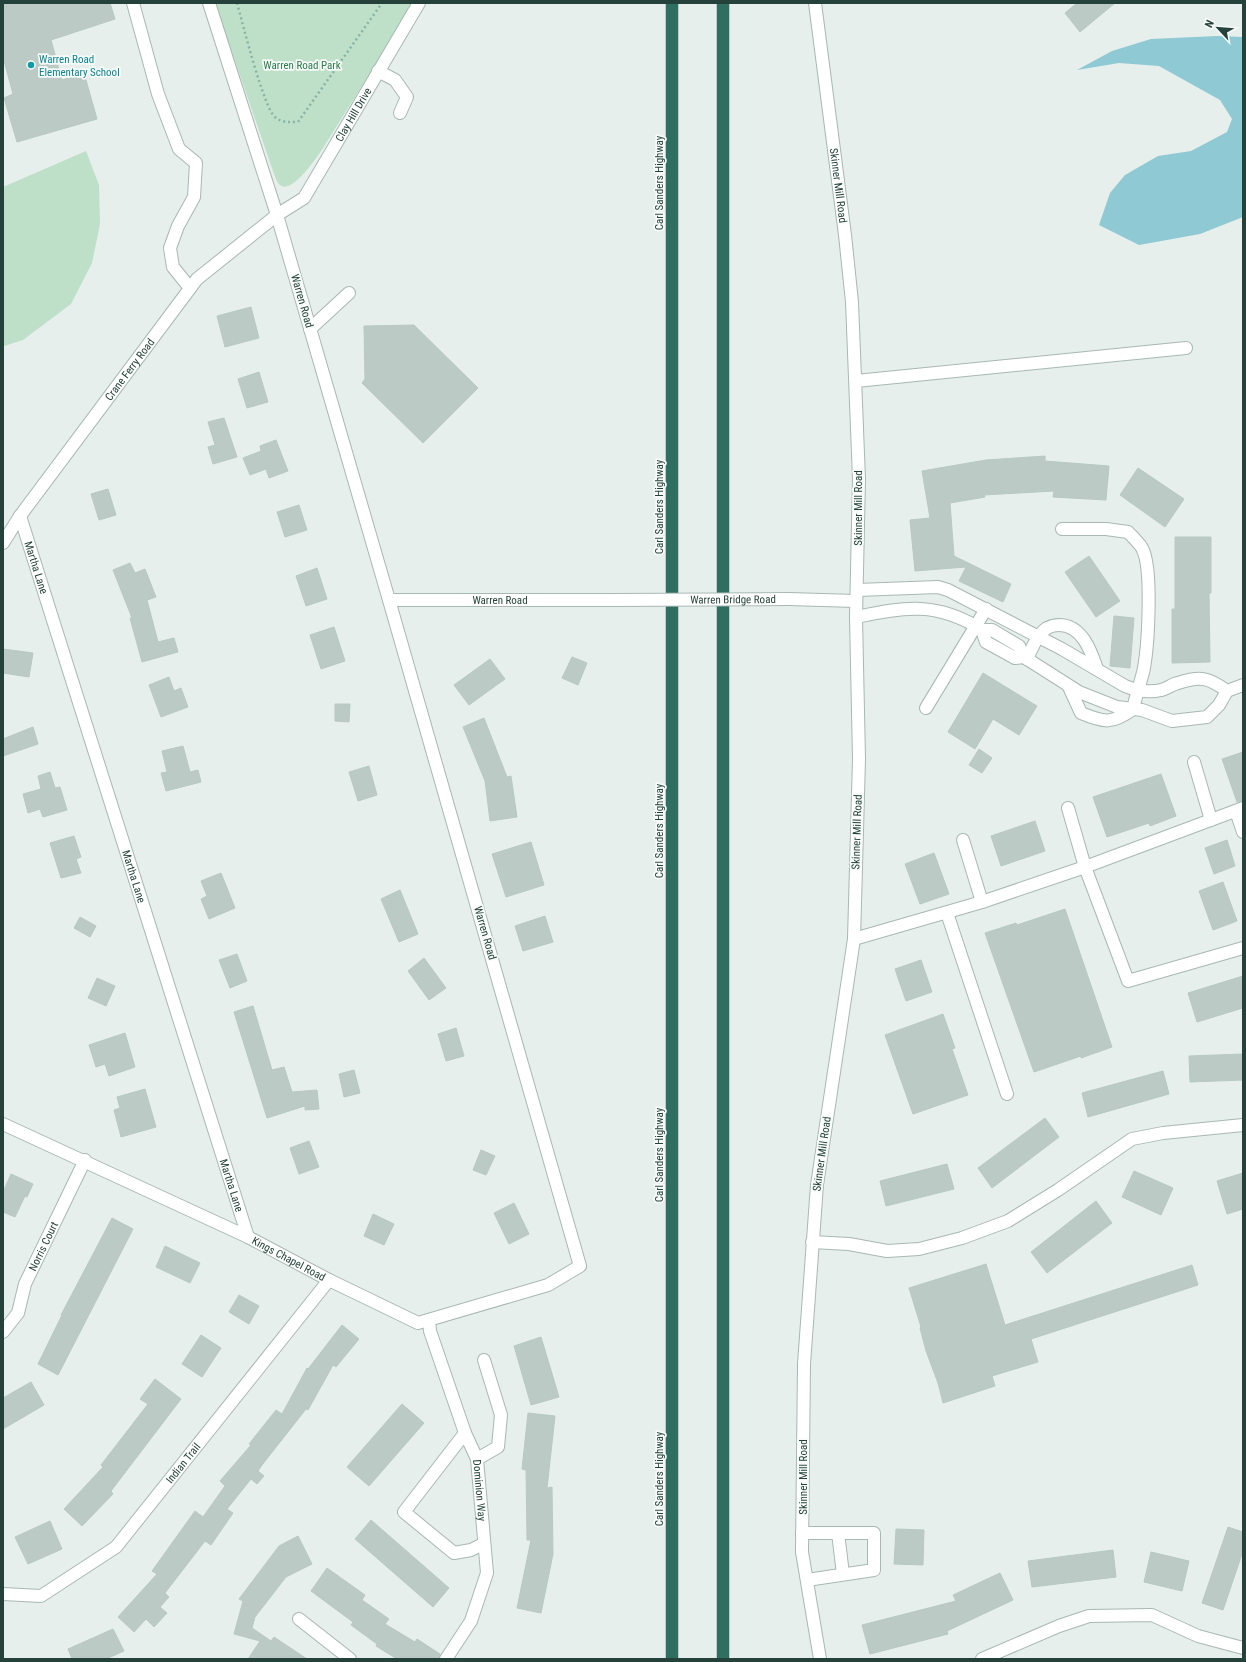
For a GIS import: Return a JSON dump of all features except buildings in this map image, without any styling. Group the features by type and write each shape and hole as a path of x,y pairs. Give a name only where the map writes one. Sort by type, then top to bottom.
{"highway":[{"name":"Carl Sanders Highway","path":"672,3 672,1659"},
{"path":"723,3 724,1659"}],"street":[{"path":"133,3 158,94 179,149 196,163 194,197 178,226 170,248 173,267 190,288"},
{"name":"Warren Road","path":"209,3 277,215 580,1266"},
{"name":"Clay Hill Drive","path":"277,215 304,198 419,3"},
{"name":"Skinner Mill Road","path":"815,3 845,235 852,302 859,479 856,617 859,759 854,938 817,1185 804,1364 802,1552 820,1659"},
{"path":"378,71 395,80 407,97 400,113"},
{"name":"Crane Ferry Road","path":"3,543 20,516 197,279 277,215"},
{"path":"310,329 349,293"},
{"path":"856,381 1186,348"},
{"name":"Martha Lane","path":"20,516 248,1237"},
{"path":"1062,529 1128,532 1143,549 1149,582 1144,668 1136,690 1133,709 1119,719 1110,721 1095,719 1081,713 1069,687"},
{"name":"Warren Bridge Road","path":"610,600 789,600 938,587 948,590 1039,636 1125,686 1136,690"},
{"name":"Warren Road","path":"389,600 610,600"},
{"path":"856,617 894,609 936,609 948,613 978,628 986,642 1015,658 1025,658 1079,692 1117,706 1142,710 1172,721 1207,717 1219,705 1226,691 1243,685"},
{"path":"926,708 978,628 986,609"},
{"path":"1025,658 1039,636 1048,627 1066,625 1074,629 1083,637 1091,651 1097,669"},
{"path":"1136,690 1161,690 1177,683 1198,679 1212,680 1226,691"},
{"path":"1194,762 1211,820"},
{"path":"1068,808 1085,867 1128,981 1243,948"},
{"path":"854,938 982,902 1085,867 1239,809 1243,832"},
{"path":"963,840 982,902"},
{"path":"947,913 1006,1094"},
{"name":"Kings Chapel Road","path":"3,1124 85,1160 248,1237 329,1280 418,1323 548,1285 580,1266"},
{"path":"812,1242 849,1244 887,1251 919,1249 962,1238 1008,1221 1058,1190 1132,1139 1163,1133 1243,1125"},
{"name":"Norris Court","path":"3,1332 18,1313 25,1284 85,1160"},
{"name":"Indian Trail","path":"3,1594 41,1596 116,1547 329,1280"},
{"name":"Dominion Way","path":"429,1320 430,1331 465,1433 476,1459 487,1573 471,1622 446,1659"},
{"path":"476,1459 498,1448 501,1415 484,1360"},
{"path":"465,1433 404,1512 454,1553 471,1550 483,1544"},
{"path":"802,1533 874,1533 874,1570 807,1580"},
{"path":"838,1533 843,1574"},
{"path":"982,1659 1059,1626 1089,1616 1152,1615 1198,1636 1242,1645"},
{"path":"299,1619 350,1659"}],"path":[{"path":"237,3 263,94 273,116 283,122 298,122 382,3"}],"green space":[{"name":"Warren Road Park","path":"215,3 414,3 323,148 304,174 291,185 285,187 280,185 276,178"},
{"path":"86,151 99,185 100,224 92,263 71,304 23,340 4,346 3,187"}],"water":[{"path":"1217,36 1243,37 1243,217 1200,234 1139,245 1099,225 1110,193 1125,175 1158,156 1191,151 1227,132 1232,119 1220,100 1159,66 1119,63 1077,70 1112,51 1151,39"}],"place":[{"name":"Warren Road Elementary School","path":"31,65"}]}
